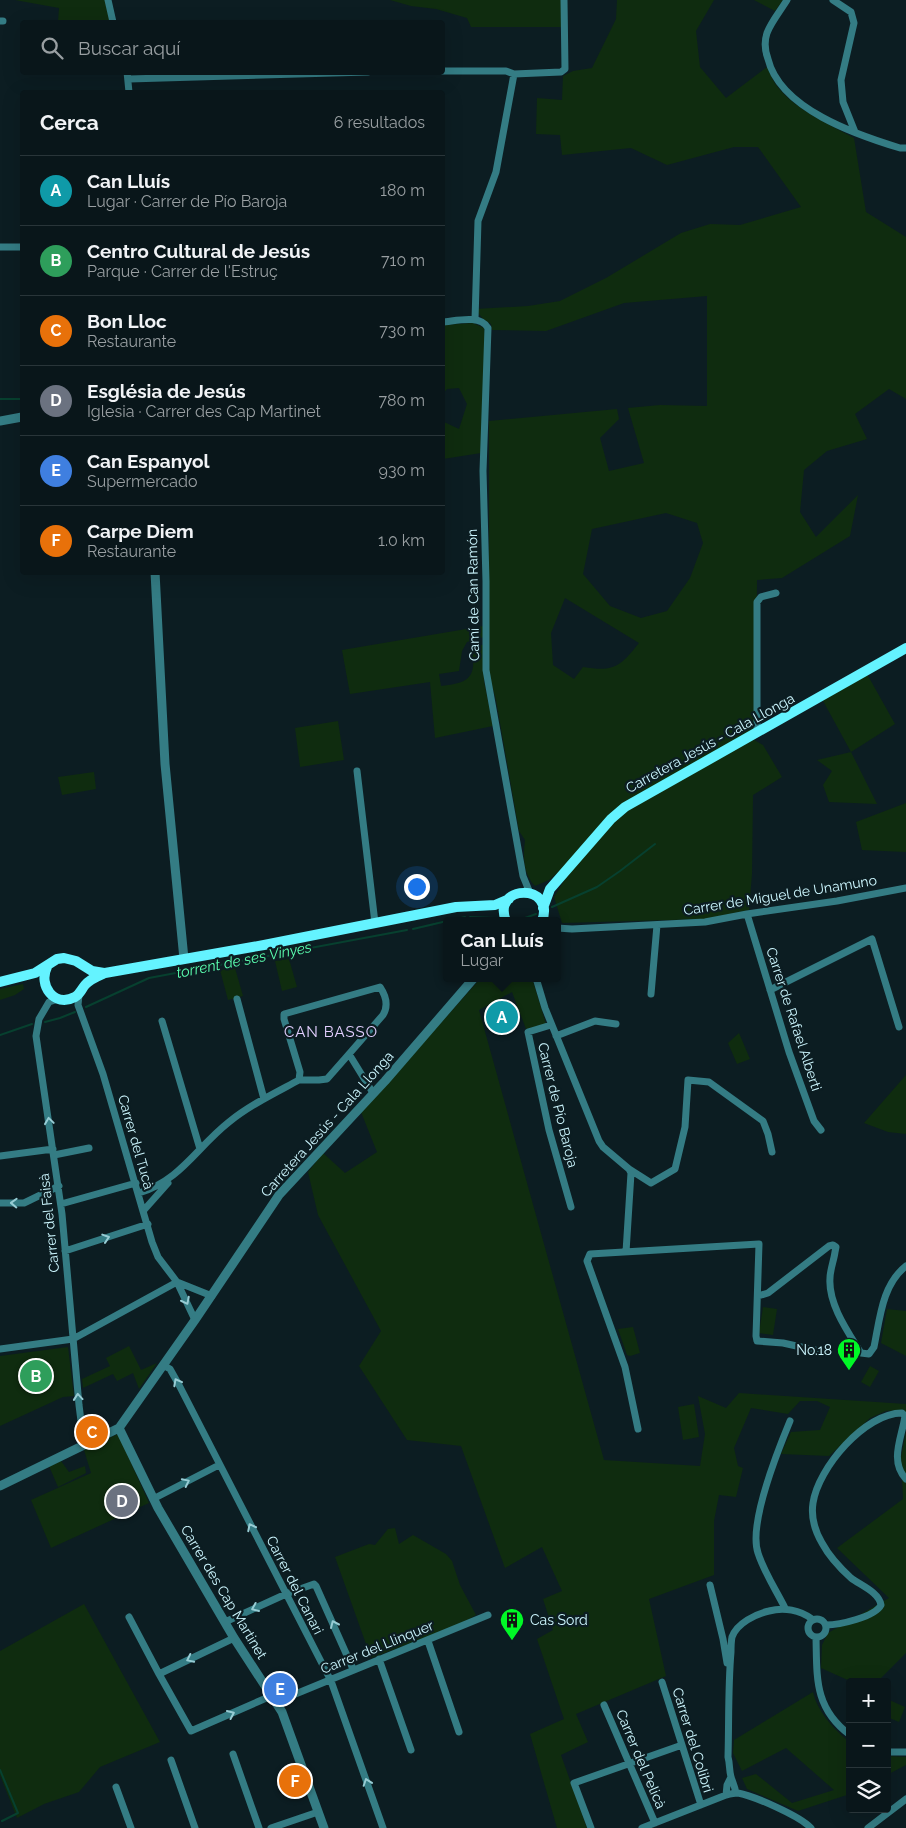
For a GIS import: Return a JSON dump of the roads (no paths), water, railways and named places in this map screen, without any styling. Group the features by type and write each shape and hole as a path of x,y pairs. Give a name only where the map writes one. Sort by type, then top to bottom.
{"main road":[{"name":"Carretera Jesús - Cala Llonga","path":"544,916 550,889 618,812 906,648"},
{"path":"27,976 34,978 58,1000 80,995 96,976 105,973 184,960 456,907 499,904 513,896 550,889"},
{"path":"531,893 541,901 544,916"},
{"path":"506,917 504,908 513,896"},
{"path":"489,905 504,917"},
{"path":"46,988 44,973 47,967 51,962 64,958 76,961 84,972 80,995"},
{"path":"81,966 92,971 105,973"},
{"path":"0,982 27,976 47,967"}],"street":[{"path":"108,0 113,20"},
{"path":"445,71 506,71 514,74 561,72 565,69 564,0"},
{"path":"787,0 767,33 765,48 770,66 777,80 792,96 814,113 866,138 906,148"},
{"path":"833,0 850,12 854,23 841,80 843,102 856,132"},
{"path":"445,322 475,320 478,221 496,172 514,74"},
{"path":"129,90 128,76 188,75"},
{"path":"0,247 20,247"},
{"name":"Camí de Can Ramón","path":"475,320 486,324 489,336 483,472 486,670 523,876 531,893"},
{"path":"0,421 20,417"},
{"path":"154,575 165,764 184,960"},
{"path":"757,732 758,602 761,597 776,593"},
{"path":"357,771 375,923"},
{"path":"513,896 521,885 523,876"},
{"name":"Carrer de Miguel de Unamuno","path":"561,928 705,922 906,888"},
{"name":"Carrer de Rafael Alberti","path":"747,914 789,1052 814,1121 822,1130"},
{"path":"651,994 657,925"},
{"path":"770,990 872,939 899,1027"},
{"name":"Carretera Jesús - Cala Llonga","path":"119,1428 196,1320 279,1195 374,1094 471,982"},
{"path":"537,982 551,1025 599,1141 603,1147 629,1169 651,1183 675,1169 684,1127 688,1080 709,1082 763,1120 772,1152"},
{"path":"144,1210 200,1149 231,1120 264,1098 299,1080 327,1079 387,1008 380,986 286,1012 284,1019 300,1072 299,1080"},
{"name":"Carrer del Tucà","path":"80,995 158,1257 177,1282 196,1320"},
{"path":"237,999 264,1098"},
{"name":"Carrer del Faisà","path":"58,1000 39,1019 36,1036 61,1204 84,1445"},
{"path":"556,1036 594,1020 616,1024"},
{"path":"162,1021 200,1149"},
{"name":"Carrer de Pío Baroja","path":"551,1025 528,1032 550,1130 571,1207"},
{"path":"349,1054 374,1094"},
{"path":"0,1156 88,1148"},
{"path":"626,1252 632,1179 629,1169"},
{"path":"139,1194 175,1176"},
{"path":"61,1204 136,1184"},
{"path":"0,1202 24,1203 58,1186"},
{"path":"65,1251 148,1224"},
{"path":"638,1429 625,1366 587,1261 590,1254 759,1244 757,1340 783,1343 828,1353"},
{"path":"758,1296 768,1293 829,1246 833,1245 836,1247 836,1252 830,1279 832,1298 847,1331 861,1353 869,1354 874,1347 887,1289 897,1273 906,1266"},
{"path":"0,1349 73,1339 177,1282 212,1296"},
{"name":"Carrer del Canari","path":"163,1365 170,1369 330,1679 383,1828"},
{"path":"826,1625 837,1625 875,1612 881,1605 876,1595 851,1578 834,1560 822,1543 816,1530 813,1503 822,1477 831,1463 857,1434 884,1417 902,1413 905,1416 896,1457 899,1471 906,1479"},
{"path":"785,1608 758,1554 756,1536 771,1467 790,1421"},
{"path":"0,1486 119,1428"},
{"name":"Carrer des Cap Martinet","path":"119,1428 153,1499 234,1638 274,1699 286,1721 324,1828"},
{"path":"153,1499 219,1465"},
{"path":"225,1622 311,1584 316,1586 354,1669"},
{"path":"710,1585 724,1639 729,1670"},
{"path":"736,1793 728,1757 729,1670 732,1638 737,1630 758,1614 785,1608 812,1619 821,1619 826,1625"},
{"name":"Carrer del Llinquer","path":"159,1674 191,1731 428,1641 488,1615"},
{"path":"129,1617 159,1674 234,1638"},
{"path":"812,1619 808,1624 807,1630 810,1635 816,1637 824,1634 826,1625"},
{"path":"816,1637 817,1684 820,1695 826,1710 835,1722 846,1732"},
{"path":"428,1641 459,1732"},
{"path":"379,1659 411,1750"},
{"name":"Carrer del Colibri","path":"662,1682 701,1806"},
{"name":"Carrer del Pelicà","path":"604,1705 655,1823"},
{"path":"591,1828 574,1783 682,1745"},
{"path":"891,1752 906,1752"},
{"path":"233,1754 259,1828"},
{"path":"171,1760 195,1828"},
{"path":"726,1795 727,1784 731,1777"},
{"path":"116,1787 131,1828"},
{"path":"642,1828 726,1795 736,1793 749,1796 800,1819 811,1828"},
{"path":"872,1827 906,1799"},
{"path":"271,1828 318,1812"}],"waterway":[{"path":"0,399 20,399"},
{"name":"torrent de ses Vinyes","path":"552,907 597,887 655,844"},
{"name":"torrent de ses Vinyes","path":"528,917 536,914"},
{"name":"torrent de ses Vinyes","path":"413,929 443,922"},
{"name":"torrent de ses Vinyes","path":"86,1007 149,978 407,930"},
{"name":"torrent de ses Vinyes","path":"45,1022 75,1012"},
{"name":"torrent de ses Vinyes","path":"0,1035 32,1024"},
{"path":"0,1770 18,1813 2,1821"}],"place":[{"name":"Can Lluís","path":"502,1017"},
{"name":"No.18","path":"849,1371"},
{"name":"Centro Cultural de Jesús","path":"36,1376"},
{"name":"Bon Lloc","path":"92,1432"},
{"name":"Església de Jesús","path":"122,1501"},
{"name":"Cas Sord","path":"512,1641"},
{"name":"Can Espanyol","path":"280,1689"},
{"name":"Carpe Diem","path":"295,1781"}],"district":[{"name":"CAN BASSO","path":"331,1032"}]}
